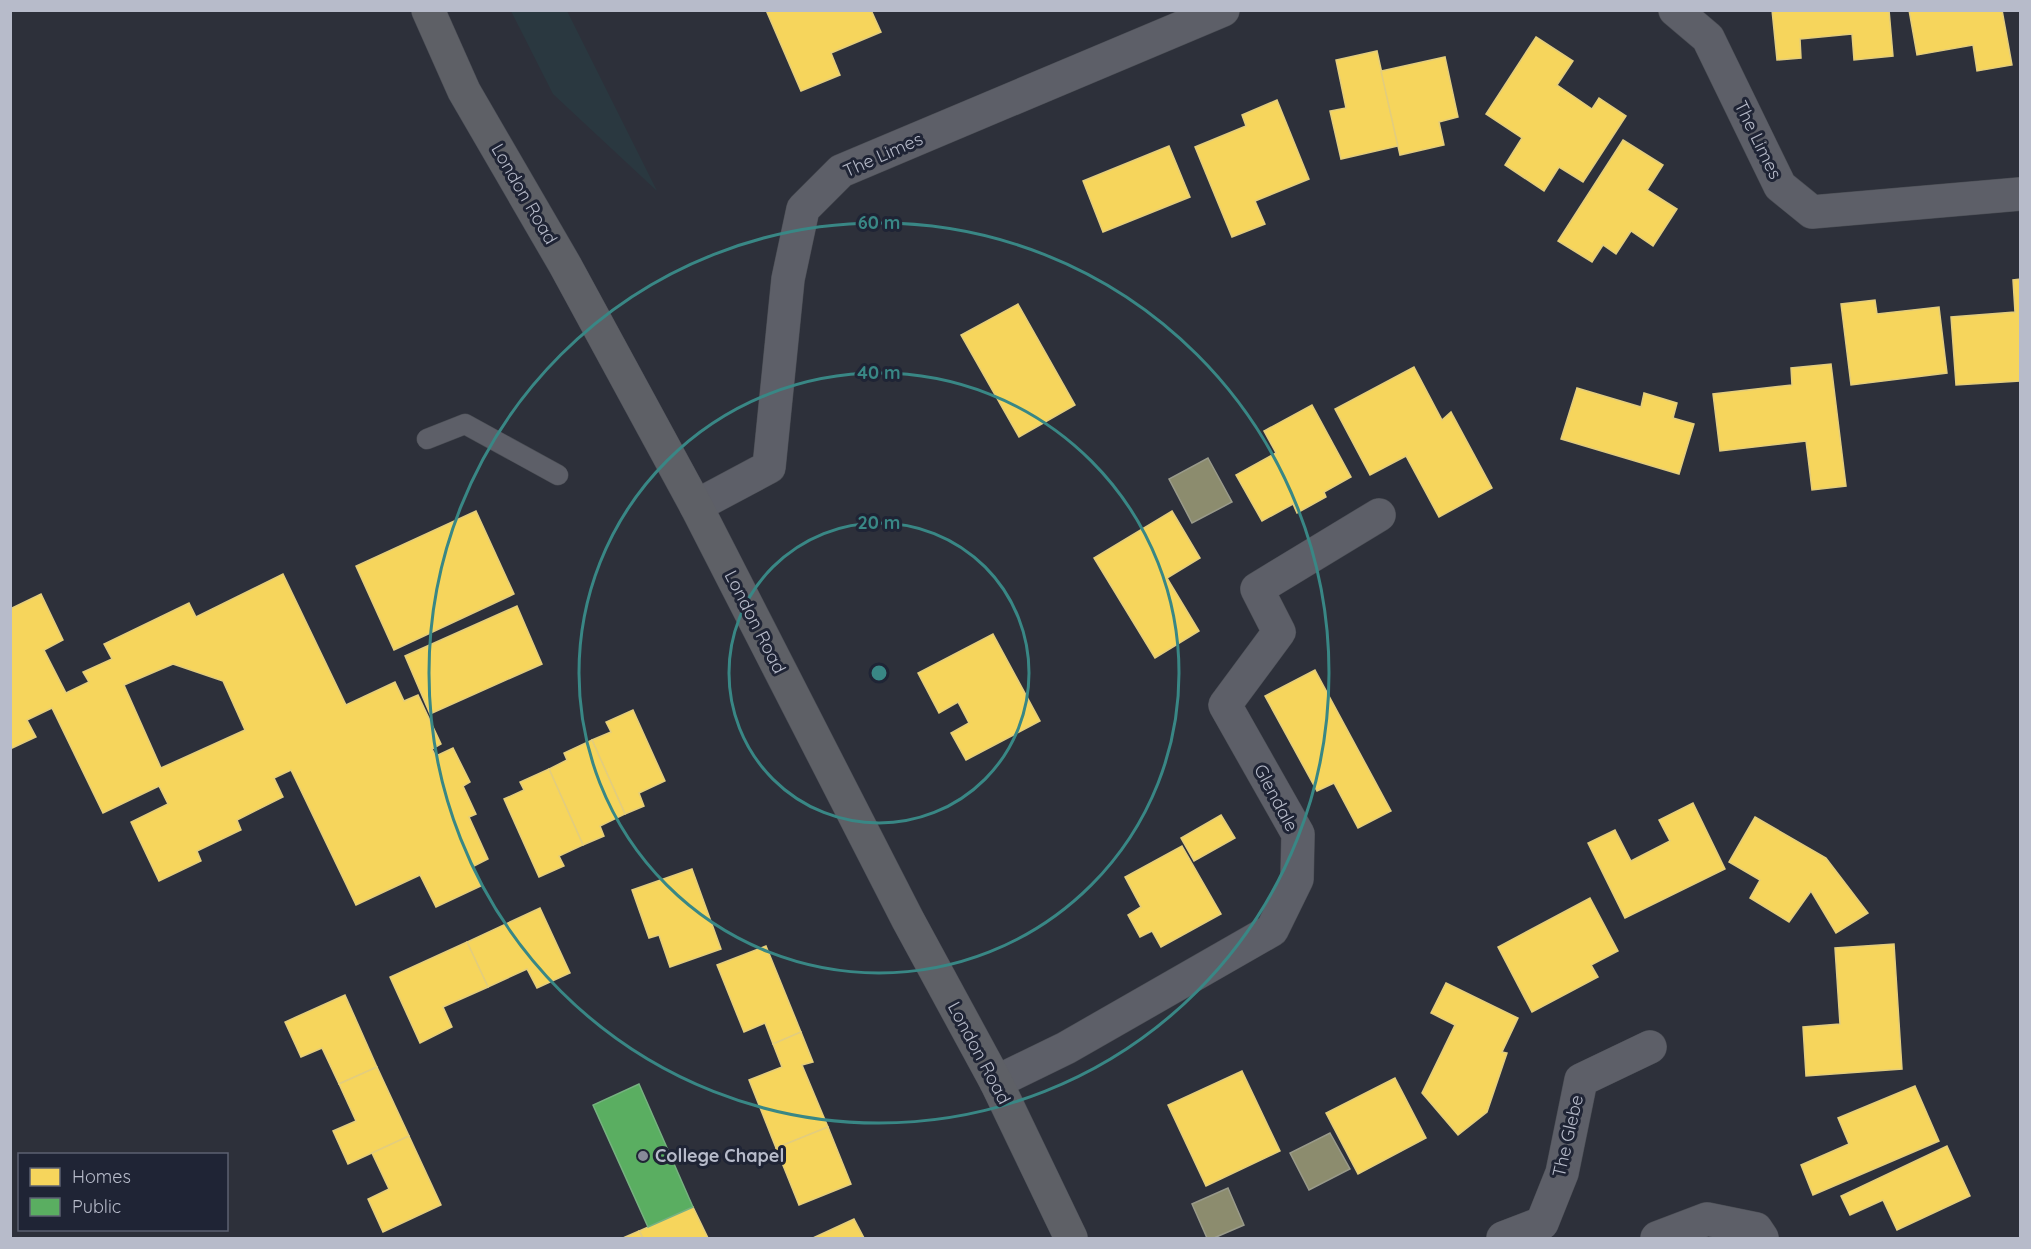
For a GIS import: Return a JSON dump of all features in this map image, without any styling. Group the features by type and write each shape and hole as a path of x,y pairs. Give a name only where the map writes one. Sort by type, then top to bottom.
{"highway":[{"name":"London Road","path":"428,10 464,91 565,265 696,506 908,920 996,1082 1071,1239"}],"street":[{"name":"The Limes","path":"696,506 769,467 788,279 803,209 841,171 1223,10"},
{"name":"The Limes","path":"1675,10 1708,38 1780,186 1812,212 2020,194"},
{"name":"Glendale","path":"996,1082 1066,1047 1272,930 1297,879 1298,834 1225,705 1279,632 1257,589 1379,515"},
{"name":"The Glebe","path":"1503,1239 1546,1231 1562,1173 1581,1080 1650,1047"},
{"path":"1657,1239 1707,1219 1756,1228 1761,1239"}],"lane":[{"path":"427,439 465,424 558,475"}],"shaded area":[{"path":"511,11 567,11 657,191 553,94"}],"building: Homes":[{"path":"766,10 871,10 881,32 831,53 840,75 801,91"},
{"path":"1772,10 1889,10 1893,56 1854,60 1852,34 1800,39 1801,58 1777,60"},
{"path":"1909,10 2002,10 2012,65 1977,71 1973,45 1917,55"},
{"path":"1536,37 1573,61 1557,85 1592,109 1599,98 1626,116 1583,182 1559,167 1544,191 1505,165 1522,138 1486,114"},
{"path":"1377,51 1398,146 1341,159 1330,111 1346,108 1336,60"},
{"path":"1445,57 1458,117 1439,122 1444,145 1400,155 1381,71"},
{"path":"1277,100 1309,179 1255,201 1265,224 1232,237 1195,147 1246,126 1242,115"},
{"path":"1623,140 1663,165 1647,190 1677,209 1653,246 1631,231 1616,254 1603,245 1592,262 1558,241"},
{"path":"1169,146 1190,197 1103,232 1083,181"},
{"path":"2020,279 2020,381 1956,385 1951,317 2015,312 2013,280"},
{"path":"1875,300 1877,314 1939,307 1947,373 1851,385 1841,304"},
{"path":"1018,304 1075,405 1019,437 961,335"},
{"path":"1831,364 1846,486 1812,490 1806,441 1720,451 1713,394 1792,385 1791,368"},
{"path":"1414,367 1442,420 1451,412 1492,488 1439,517 1406,456 1370,475 1335,409"},
{"path":"1577,388 1641,407 1644,393 1677,403 1673,418 1694,424 1679,474 1561,439"},
{"path":"1312,405 1351,477 1324,492 1326,497 1297,513 1293,504 1262,521 1236,475 1276,453 1264,431"},
{"path":"476,511 514,594 394,650 356,566"},
{"path":"1172,511 1200,558 1167,578 1199,631 1155,658 1094,558"},
{"path":"283,574 346,705 395,682 404,701 418,695 441,744 432,749 436,756 453,748 470,782 463,786 476,814 469,817 488,859 472,867 481,886 436,907 420,875 356,905 291,770 274,778 283,797 237,820 241,830 197,851 201,861 159,881 131,822 168,804 159,786 103,813 52,708 27,720 36,737 10,749 10,609 41,594 63,640 44,650 66,693 89,682 83,672 112,659 104,644 189,603 196,617","holes":["173,664 223,681 245,730 161,768 124,685"]},
{"path":"517,606 542,664 430,714 405,656"},
{"path":"993,634 1040,721 966,760 951,733 969,723 958,702 939,713 918,673"},
{"path":"1315,670 1391,811 1358,828 1334,783 1317,791 1265,696"},
{"path":"633,710 665,781 639,793 644,806 625,814 592,740 611,732 606,722"},
{"path":"592,740 625,814 600,826 604,836 583,845 549,769 567,760 564,753"},
{"path":"549,769 583,845 559,856 564,866 539,877 504,799 524,790 520,782"},
{"path":"1693,803 1725,869 1625,918 1588,843 1615,830 1631,861 1670,841 1659,820"},
{"path":"1221,815 1235,838 1194,861 1181,838"},
{"path":"1755,817 1826,858 1868,913 1836,933 1811,891 1789,922 1750,898 1760,880 1729,862"},
{"path":"1182,846 1221,914 1161,947 1152,931 1140,937 1128,915 1141,907 1125,877"},
{"path":"692,869 721,949 670,967 659,935 649,938 632,890"},
{"path":"1590,898 1618,951 1591,965 1598,977 1532,1012 1498,947"},
{"path":"540,908 570,973 537,988 527,969 488,987 467,942"},
{"path":"467,942 488,987 443,1007 452,1027 420,1043 390,977"},
{"path":"1894,944 1902,1069 1806,1076 1803,1027 1840,1024 1835,948"},
{"path":"766,946 801,1032 773,1044 765,1023 744,1032 717,965"},
{"path":"1446,983 1518,1018 1502,1052 1507,1053 1487,1112 1458,1135 1422,1093 1455,1025 1431,1013"},
{"path":"345,995 377,1067 339,1084 322,1048 301,1057 285,1022"},
{"path":"801,1032 813,1062 802,1065 828,1127 776,1148 749,1080 782,1067 773,1044"},
{"path":"377,1067 409,1136 348,1164 333,1131 356,1121 339,1084"},
{"path":"1242,1071 1280,1151 1206,1186 1168,1105"},
{"path":"1395,1078 1426,1138 1358,1174 1326,1113"},
{"path":"1915,1086 1939,1141 1813,1195 1801,1165 1849,1144 1838,1118"},
{"path":"828,1127 851,1184 799,1205 776,1148"},
{"path":"409,1136 441,1205 383,1232 368,1199 389,1189 372,1153"},
{"path":"1947,1146 1970,1196 1897,1230 1883,1200 1850,1215 1841,1196"},
{"path":"693,1207 708,1238 643,1238 639,1231"},
{"path":"854,1219 864,1238 813,1238"},
{"path":"639,1231 643,1238 623,1238"}],"building: Public":[{"name":"College Chapel","path":"639,1084 693,1207 648,1227 593,1105"}],"building: Industry":[{"path":"1208,458 1232,502 1192,523 1169,479"},
{"path":"1330,1133 1350,1169 1309,1190 1290,1153"},
{"path":"1228,1188 1244,1225 1214,1238 1207,1238 1192,1204"}],"place":[{"name":"College Chapel","path":"643,1156"}]}
